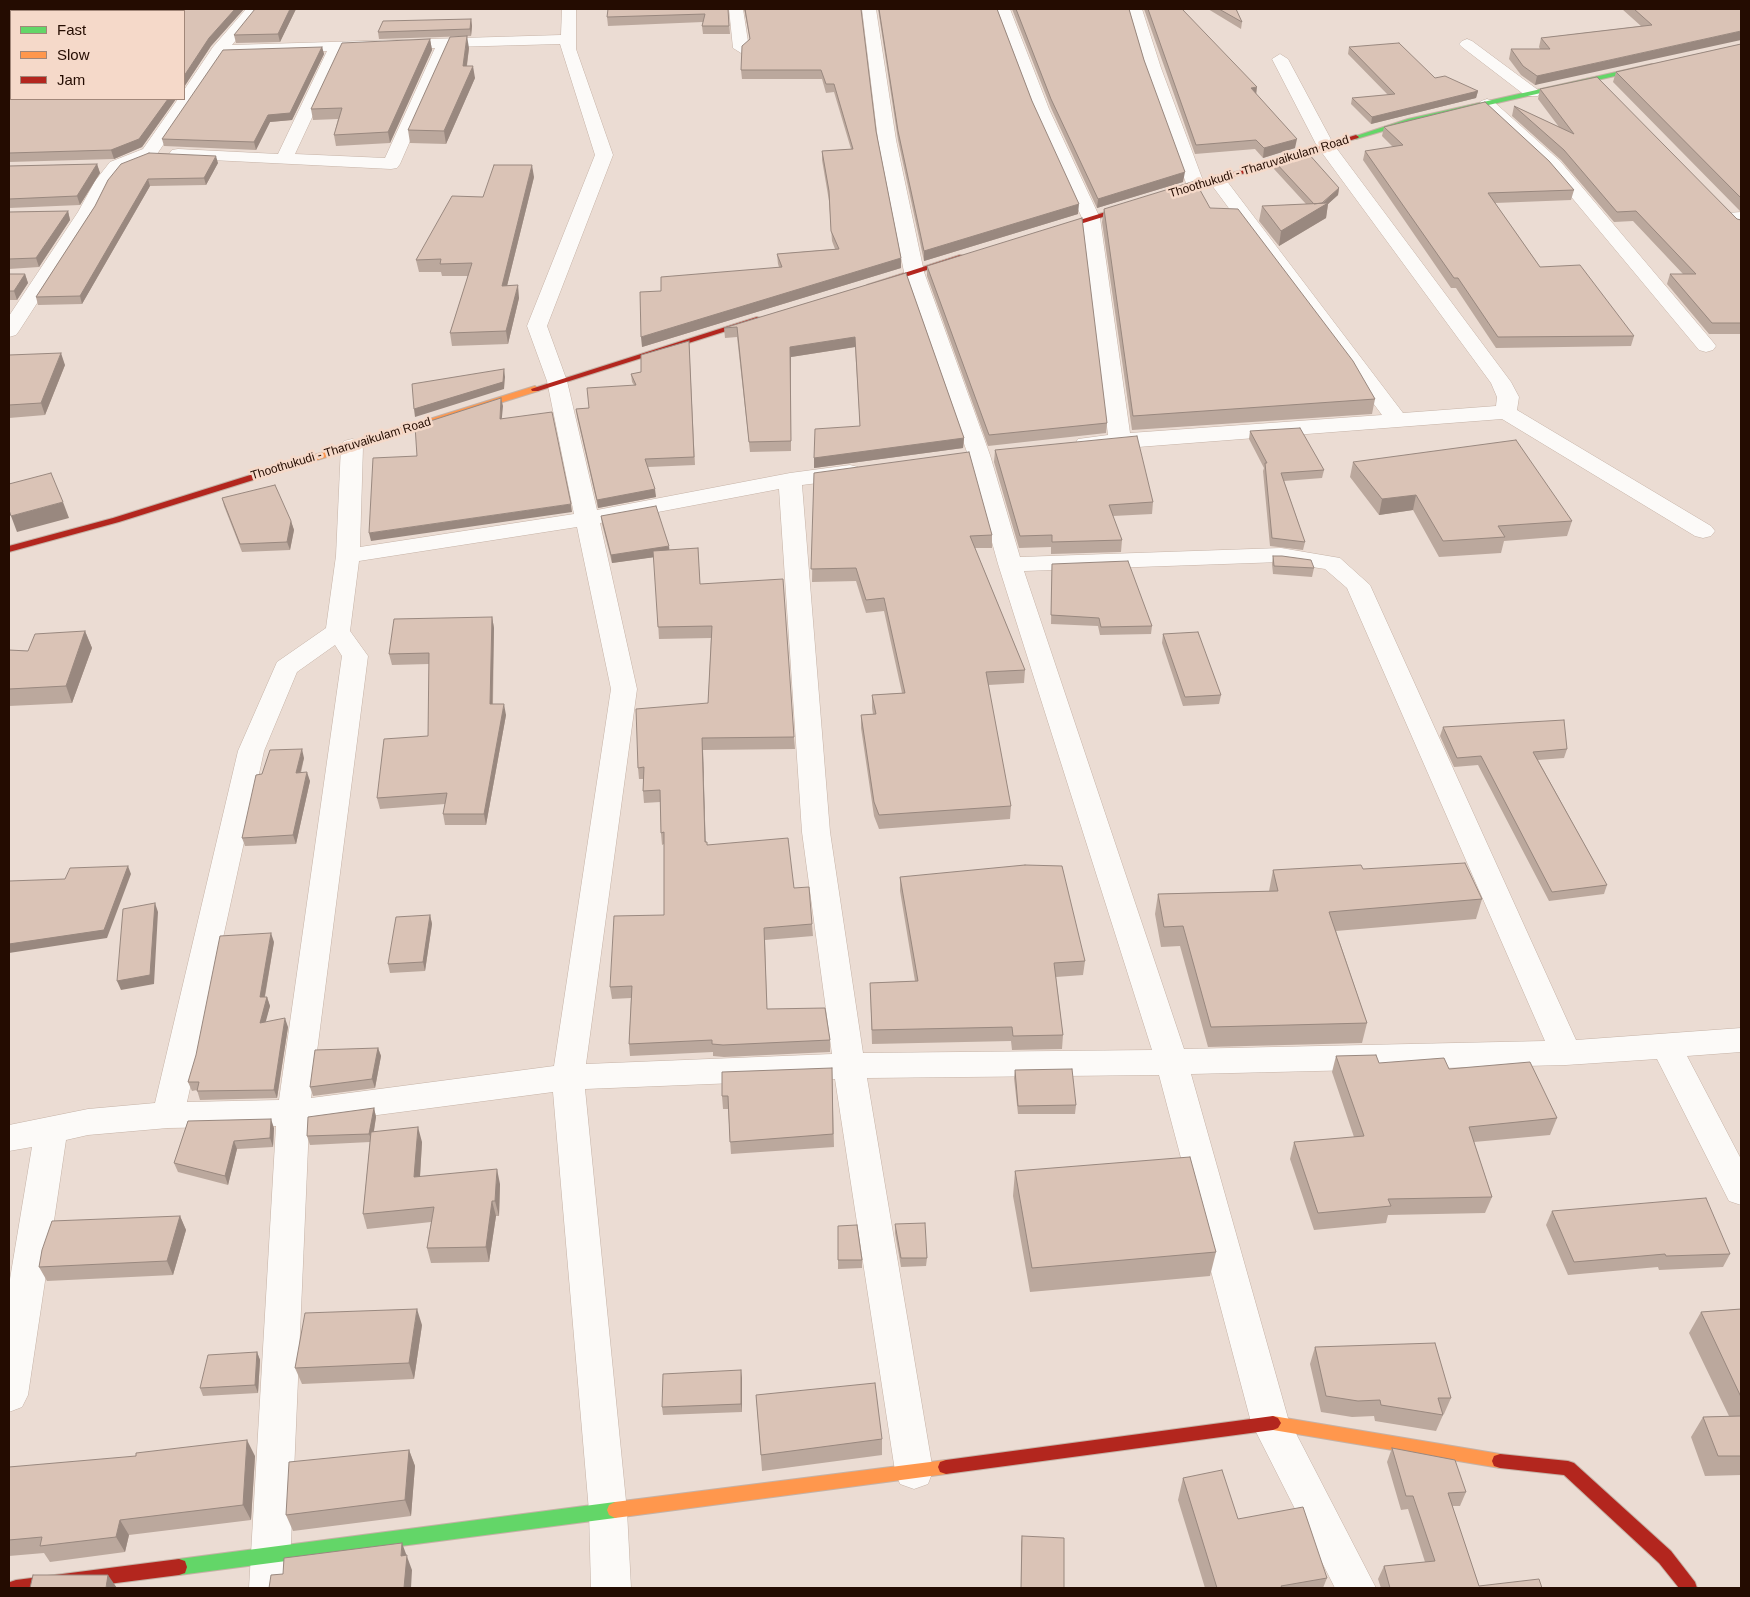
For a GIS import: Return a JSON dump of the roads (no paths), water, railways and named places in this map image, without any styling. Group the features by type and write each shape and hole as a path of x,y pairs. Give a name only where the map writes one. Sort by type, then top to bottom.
{"main road":[{"name":"Thoothukudi - Tharuvaikulam Road","path":"1035,235 1408,121 1665,63"},
{"path":"858,289 970,255"},
{"name":"Thoothukudi - Tharuvaikulam Road","path":"9,549 116,520 773,315"},
{"path":"16,1588 914,1471 1270,1422 1476,1458 1568,1468 1665,1557 1689,1588"}],"street":[{"path":"149,153 219,50 254,9"},
{"path":"569,9 568,48 604,154 537,326 557,381 624,689 568,1077 608,1511 611,1588"},
{"path":"736,9 742,48"},
{"path":"869,9 887,140 914,272 979,455 1010,564 1172,1062 1270,1422 1356,1588"},
{"path":"1003,9 1041,108 1091,218 1120,440"},
{"path":"1135,9 1153,68 1196,186"},
{"path":"219,50 568,39"},
{"path":"96,166 116,166 149,153 391,164 445,43"},
{"path":"1467,44 1532,93"},
{"path":"285,158 336,47"},
{"path":"1280,59 1326,146 1501,382 1508,397 1506,412"},
{"path":"1598,78 1612,92"},
{"path":"1487,104 1554,165 1706,346"},
{"path":"9,331 37,274 86,212 101,186 116,166"},
{"path":"1218,180 1397,420"},
{"path":"1721,203 1739,219"},
{"path":"67,212 86,212"},
{"path":"1064,446 1120,440 1506,412 1703,531"},
{"path":"269,1588 269,1555 293,1113 355,656 338,631 348,556 352,446"},
{"path":"348,556 587,518 790,480 866,470"},
{"path":"790,480 816,832 849,1066 914,1471"},
{"path":"1010,564 1281,555 1332,563 1358,585 1566,1053"},
{"path":"168,1115 251,751 286,668 338,631"},
{"path":"9,1138 88,1122 168,1115 293,1113 568,1077 849,1066 1172,1062 1566,1053 1741,1040"},
{"path":"1666,1046 1741,1192"},
{"path":"9,1395 51,1130"}]}
